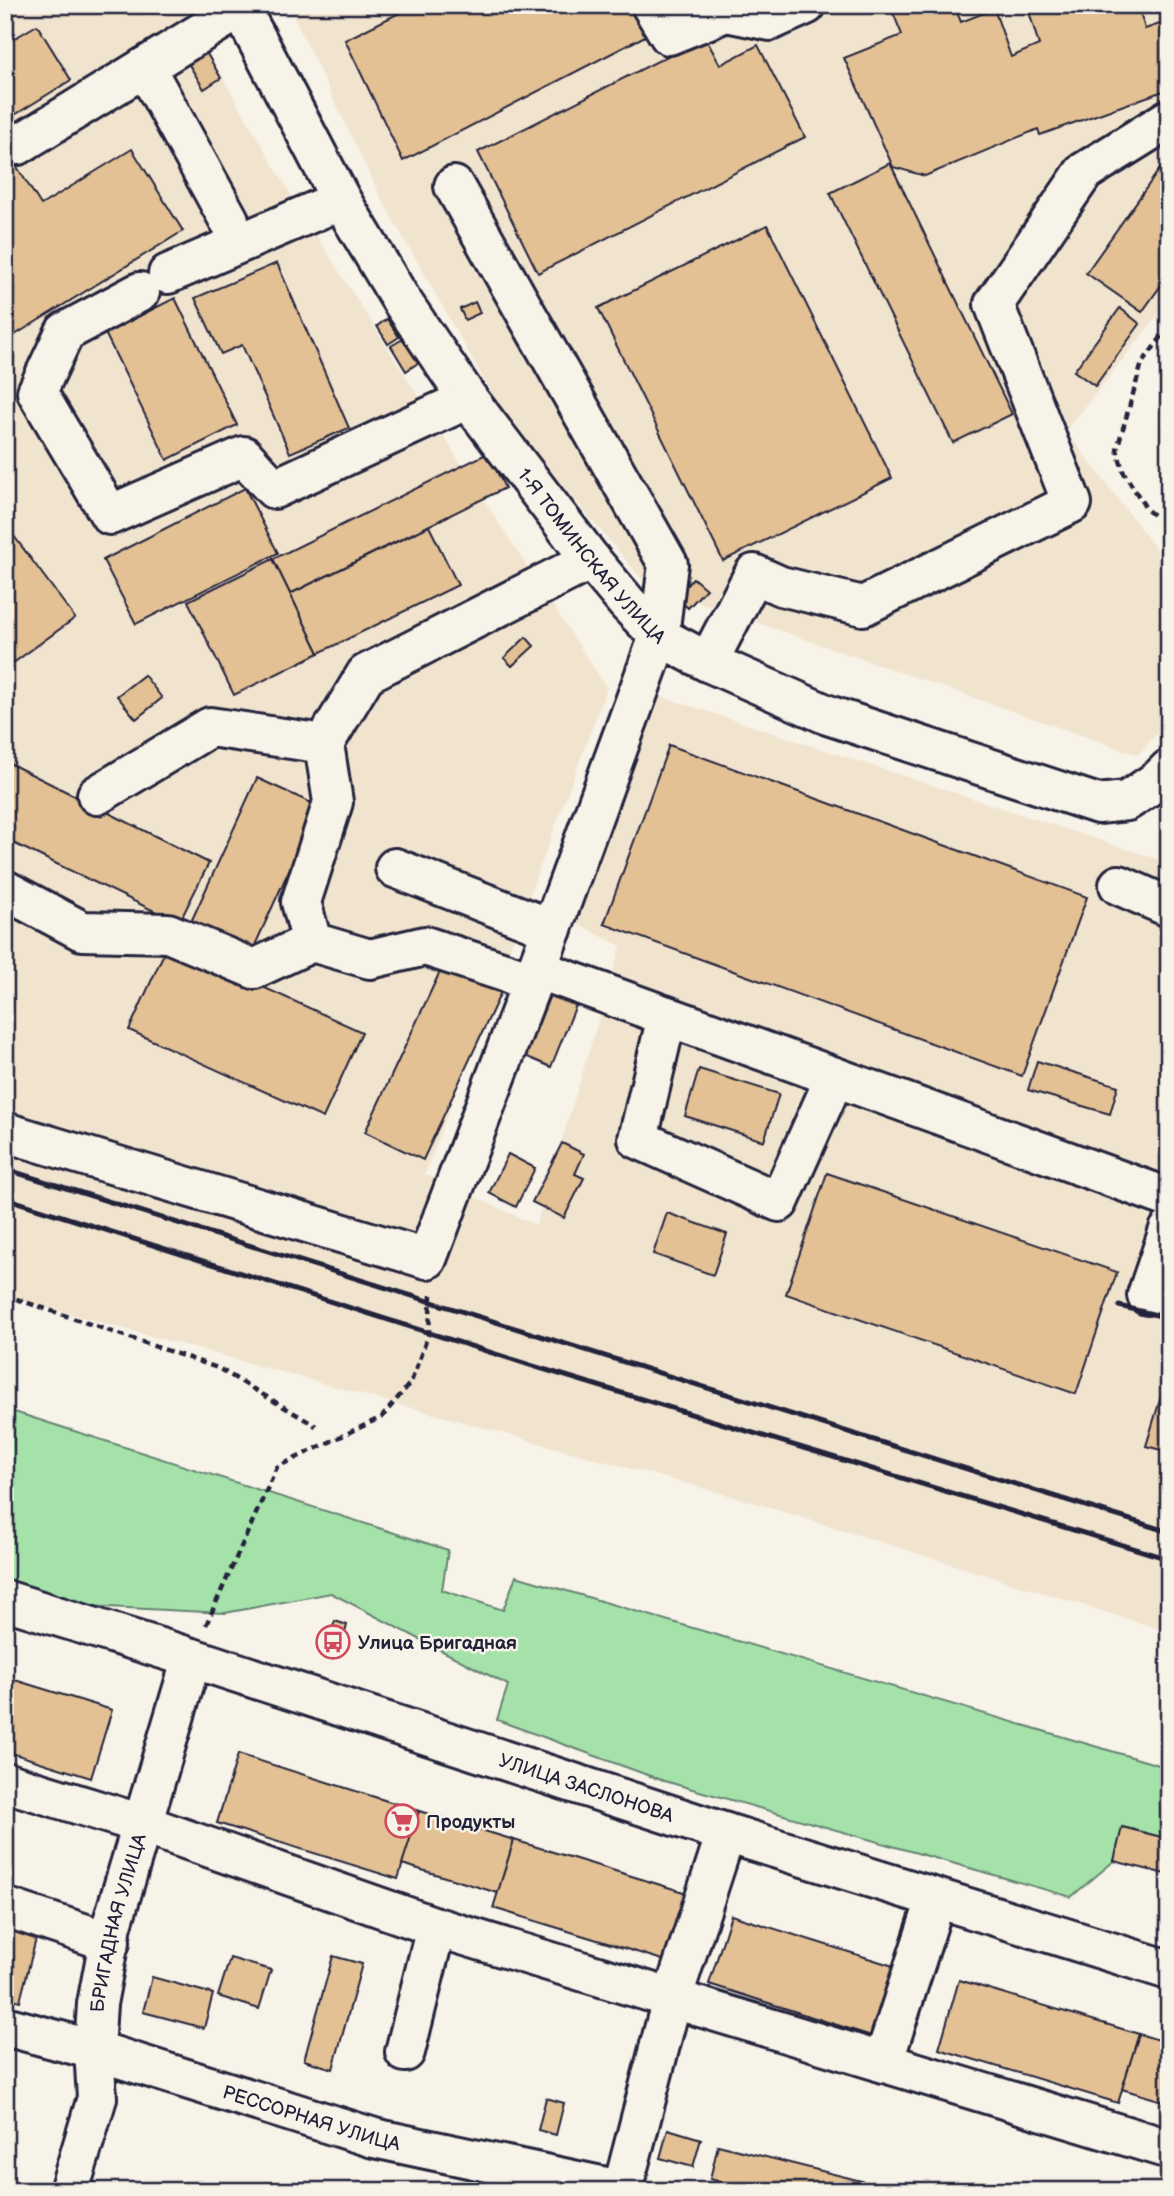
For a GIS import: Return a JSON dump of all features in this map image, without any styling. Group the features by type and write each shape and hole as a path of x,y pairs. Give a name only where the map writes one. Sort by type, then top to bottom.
{"street":[{"path":"651,5 668,35 726,12 770,21 806,5"},
{"path":"18,145 240,7"},
{"name":"1-Я ТОМИНСКАЯ УЛИЦА","path":"240,7 341,200 401,300 468,399 591,560 659,636 708,662 828,715 1098,804 1127,801 1169,769"},
{"path":"145,67 229,219"},
{"path":"708,662 754,574 781,586 863,606 1072,503 994,304 1084,173 1169,119"},
{"path":"5,1132 427,1259 659,636 668,564 454,187"},
{"path":"341,200 154,283 65,332 37,392 110,515 244,456 274,489 468,399"},
{"path":"312,942 301,902 333,802 324,744 366,674 591,560"},
{"path":"97,795 210,727 324,744"},
{"path":"395,868 552,929"},
{"path":"1119,885 1169,906"},
{"path":"5,890 82,931 168,933 254,969 312,942 370,959 425,947 535,975 667,1016 1169,1198"},
{"path":"667,1016 638,1139 779,1202 835,1077"},
{"path":"1147,1295 1169,1230"},
{"name":"УЛИЦА ЗАСЛОНОВА","path":"5,1600 192,1658 726,1833 1169,1970"},
{"name":"БРИГАДНАЯ УЛИЦА","path":"69,2191 97,2098 94,2050 97,2004 112,1925 192,1658"},
{"path":"5,1782 142,1824 436,1927 1169,2149"},
{"path":"623,2191 672,1998 726,1833"},
{"path":"883,2063 936,1899"},
{"path":"5,1907 110,1942"},
{"path":"405,2052 436,1927"},
{"name":"РЕССОРНАЯ УЛИЦА","path":"5,2026 94,2050 373,2138 623,2191"}],"path":[{"path":"1169,327 1142,363 1117,449 1123,471 1147,510 1169,527"},
{"path":"192,1658 277,1467 382,1417 411,1382 429,1332 432,1302 427,1259"},
{"path":"5,1295 218,1368 316,1426"}],"shaded area":[{"path":"5,5 180,5 297,205 607,688 425,1174 536,1225 621,946 577,924 660,696 1169,863 1169,1632 749,1501 5,1296"},
{"path":"288,5 1169,5 1169,301 1066,431 1169,566 1169,720 1138,755 646,584 506,419 382,200"}],"green space":[{"path":"5,1409 448,1550 442,1590 503,1610 516,1576 1169,1768 1169,1839 1123,1827 1114,1861 1071,1897 661,1780 497,1720 508,1685 331,1593 225,1613 88,1606 5,1580"}],"building":[{"path":"415,5 637,5 651,33 403,161 345,40"},
{"path":"890,5 954,5 961,22 994,9 1011,57 1039,45 1027,5 1138,5 1145,29 1169,21 1169,89 1040,135 1038,129 925,176 893,167 844,58 902,35"},
{"path":"37,25 71,80 5,121 5,44"},
{"path":"705,37 720,65 758,45 805,137 538,273 478,152"},
{"path":"206,52 221,78 204,89 188,63"},
{"path":"5,148 41,205 132,149 183,231 5,341"},
{"path":"1169,156 1169,274 1142,312 1086,273"},
{"path":"890,163 1012,414 953,443 830,193"},
{"path":"767,225 892,478 723,561 598,308"},
{"path":"277,263 349,428 290,453 242,345 221,354 195,298"},
{"path":"175,298 237,425 167,460 105,333"},
{"path":"475,302 480,313 465,320 460,309"},
{"path":"1120,308 1140,324 1095,386 1074,371"},
{"path":"387,319 399,337 388,344 377,326"},
{"path":"403,339 418,363 406,371 391,346"},
{"path":"488,453 505,488 290,594 273,559"},
{"path":"245,488 278,553 136,624 103,560"},
{"path":"5,524 75,618 5,669"},
{"path":"429,526 458,585 319,653 290,594"},
{"path":"273,559 319,653 234,695 188,601"},
{"path":"693,578 706,589 688,608 676,597"},
{"path":"526,637 534,646 512,666 504,658"},
{"path":"144,675 162,698 136,719 117,696"},
{"path":"669,745 1087,897 1022,1076 604,924"},
{"path":"5,761 209,863 179,923 5,839"},
{"path":"257,778 318,806 252,952 190,924"},
{"path":"168,944 362,1032 323,1118 129,1030"},
{"path":"444,963 508,977 423,1160 365,1132"},
{"path":"550,995 576,1005 551,1067 525,1056"},
{"path":"1037,1061 1118,1086 1110,1114 1028,1090"},
{"path":"699,1069 779,1094 764,1141 685,1116"},
{"path":"562,1143 584,1154 575,1174 584,1178 564,1218 532,1202"},
{"path":"508,1154 535,1168 516,1207 489,1193"},
{"path":"827,1173 1117,1272 1076,1394 786,1294"},
{"path":"667,1213 727,1234 713,1275 653,1254"},
{"path":"1169,1370 1169,1452 1146,1446"},
{"path":"335,1621 347,1625 344,1637 331,1633"},
{"path":"5,1677 112,1710 91,1778 5,1751"},
{"path":"238,1754 419,1811 398,1879 217,1823"},
{"path":"419,1811 514,1840 498,1893 402,1864"},
{"path":"1122,1827 1169,1839 1169,1875 1114,1861"},
{"path":"514,1840 690,1894 669,1962 493,1908"},
{"path":"731,1915 906,1970 884,2040 709,1984"},
{"path":"5,1927 37,1935 20,2001 5,1997"},
{"path":"333,1956 362,1964 333,2069 304,2060"},
{"path":"230,1958 271,1970 259,2009 218,1996"},
{"path":"152,1977 213,1994 204,2028 143,2012"},
{"path":"959,1980 1139,2034 1118,2103 939,2049"},
{"path":"1139,2034 1169,2043 1169,2103 1122,2089"},
{"path":"546,2098 564,2103 556,2135 538,2130"},
{"path":"668,2129 701,2139 693,2167 660,2158"},
{"path":"718,2145 901,2191 756,2191 710,2179"}],"railway":[{"path":"5,1169 1169,1532"},
{"path":"5,1198 533,1366 1169,1559"},
{"path":"1119,1306 1169,1318"}],"place":[{"name":"Улица Бригадная","path":"333,1642"},
{"name":"Продукты","path":"402,1821"}]}
